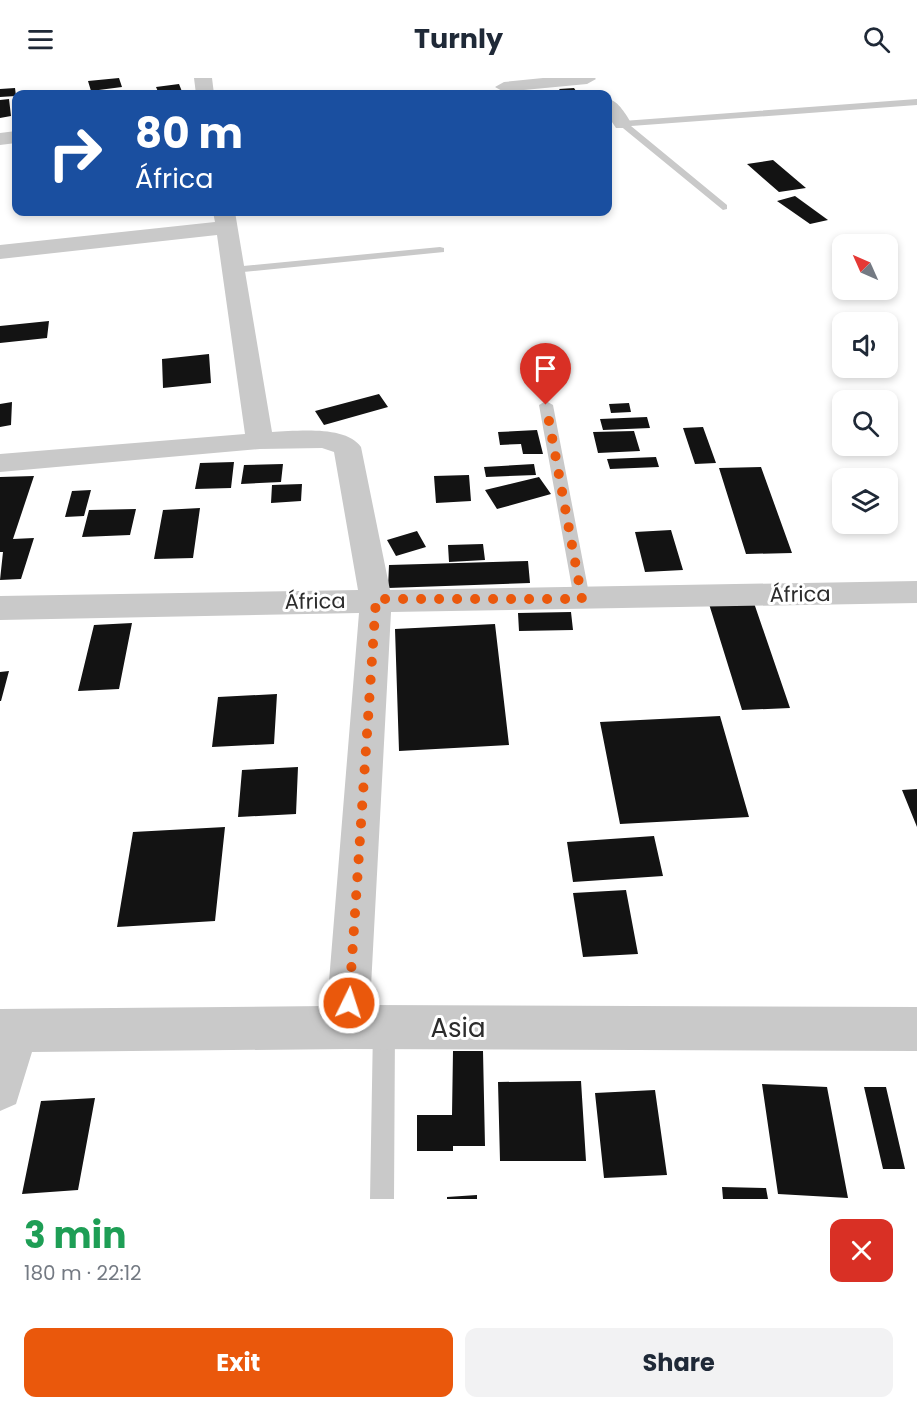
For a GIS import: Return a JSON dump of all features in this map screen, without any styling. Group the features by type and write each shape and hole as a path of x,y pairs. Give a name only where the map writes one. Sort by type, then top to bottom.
{"street":[{"path":"504,87 587,79"},
{"path":"612,110 623,124"},
{"path":"0,252 225,219 260,441"},
{"path":"0,463 260,441 325,439 347,447 376,599 366,1028"},
{"name":"África","path":"0,608 376,599 582,599 917,592"},
{"name":"Asia","path":"8,1031 366,1028 917,1029"},
{"path":"0,1088 8,1031"}],"lane":[{"path":"623,124 917,102"},
{"path":"623,124 723,207"},
{"path":"233,270 440,250"},
{"path":"546,405 582,599"},
{"path":"366,1028 382,1199"}],"building":[{"path":"119,78 122,87 91,90 88,81"},
{"path":"179,84 181,90 157,90 156,87"},
{"path":"15,88 15,90 12,90 12,96 0,97 0,89"},
{"path":"574,88 575,90 560,90"},
{"path":"9,99 11,116 0,118 0,100"},
{"path":"773,160 806,188 779,192 747,164"},
{"path":"795,196 828,220 810,224 777,201"},
{"path":"49,321 47,338 0,343 0,326"},
{"path":"209,354 211,383 163,388 162,359"},
{"path":"379,394 388,407 324,425 315,411"},
{"path":"12,402 11,425 0,427 0,404"},
{"path":"629,403 631,412 611,413 609,404"},
{"path":"647,417 650,428 603,430 600,419"},
{"path":"703,427 716,463 695,464 683,428"},
{"path":"537,430 543,454 523,454 521,444 500,445 498,432"},
{"path":"634,431 640,451 598,453 593,432"},
{"path":"656,457 659,467 610,469 607,459"},
{"path":"234,462 231,488 195,489 200,463"},
{"path":"283,464 281,482 241,484 244,465"},
{"path":"534,464 536,475 486,477 484,467"},
{"path":"761,467 792,553 746,554 719,468"},
{"path":"469,475 471,501 436,503 434,476"},
{"path":"34,476 13,539 34,538 21,579 0,580 3,552 0,552 0,477"},
{"path":"539,477 551,494 497,509 485,490"},
{"path":"302,484 301,501 271,503 272,485"},
{"path":"91,490 84,516 65,517 72,491"},
{"path":"200,508 193,558 154,559 163,510"},
{"path":"136,509 130,535 82,537 89,510"},
{"path":"671,530 683,570 645,572 635,532"},
{"path":"417,531 426,547 396,556 387,540"},
{"path":"483,544 485,560 449,562 448,545"},
{"path":"528,561 530,583 388,588 389,565"},
{"path":"754,603 790,708 742,710 709,604"},
{"path":"571,612 573,630 519,631 518,613"},
{"path":"132,623 119,689 78,691 94,625"},
{"path":"495,624 509,745 399,751 395,629"},
{"path":"9,671 1,701 0,701 0,672"},
{"path":"277,694 274,744 212,747 218,697"},
{"path":"720,716 749,817 620,824 600,722"},
{"path":"298,767 296,814 238,817 242,770"},
{"path":"917,789 917,827 902,790"},
{"path":"225,827 215,921 117,927 133,832"},
{"path":"654,836 663,876 573,882 567,842"},
{"path":"626,890 638,954 583,957 573,893"},
{"path":"453,1051 483,1051 485,1146 453,1146 453,1151 417,1151 417,1115 452,1115"},
{"path":"581,1081 586,1161 500,1161 498,1082"},
{"path":"762,1084 827,1087 848,1198 778,1194"},
{"path":"864,1087 886,1087 905,1169 883,1169"},
{"path":"655,1090 667,1175 604,1178 595,1093"},
{"path":"95,1098 78,1190 22,1194 41,1101"},
{"path":"722,1187 766,1188 768,1199 723,1199"},
{"path":"477,1195 477,1199 447,1199 447,1197"}],"route":[{"path":"349,1003 376,599 582,599 546,405"}]}
